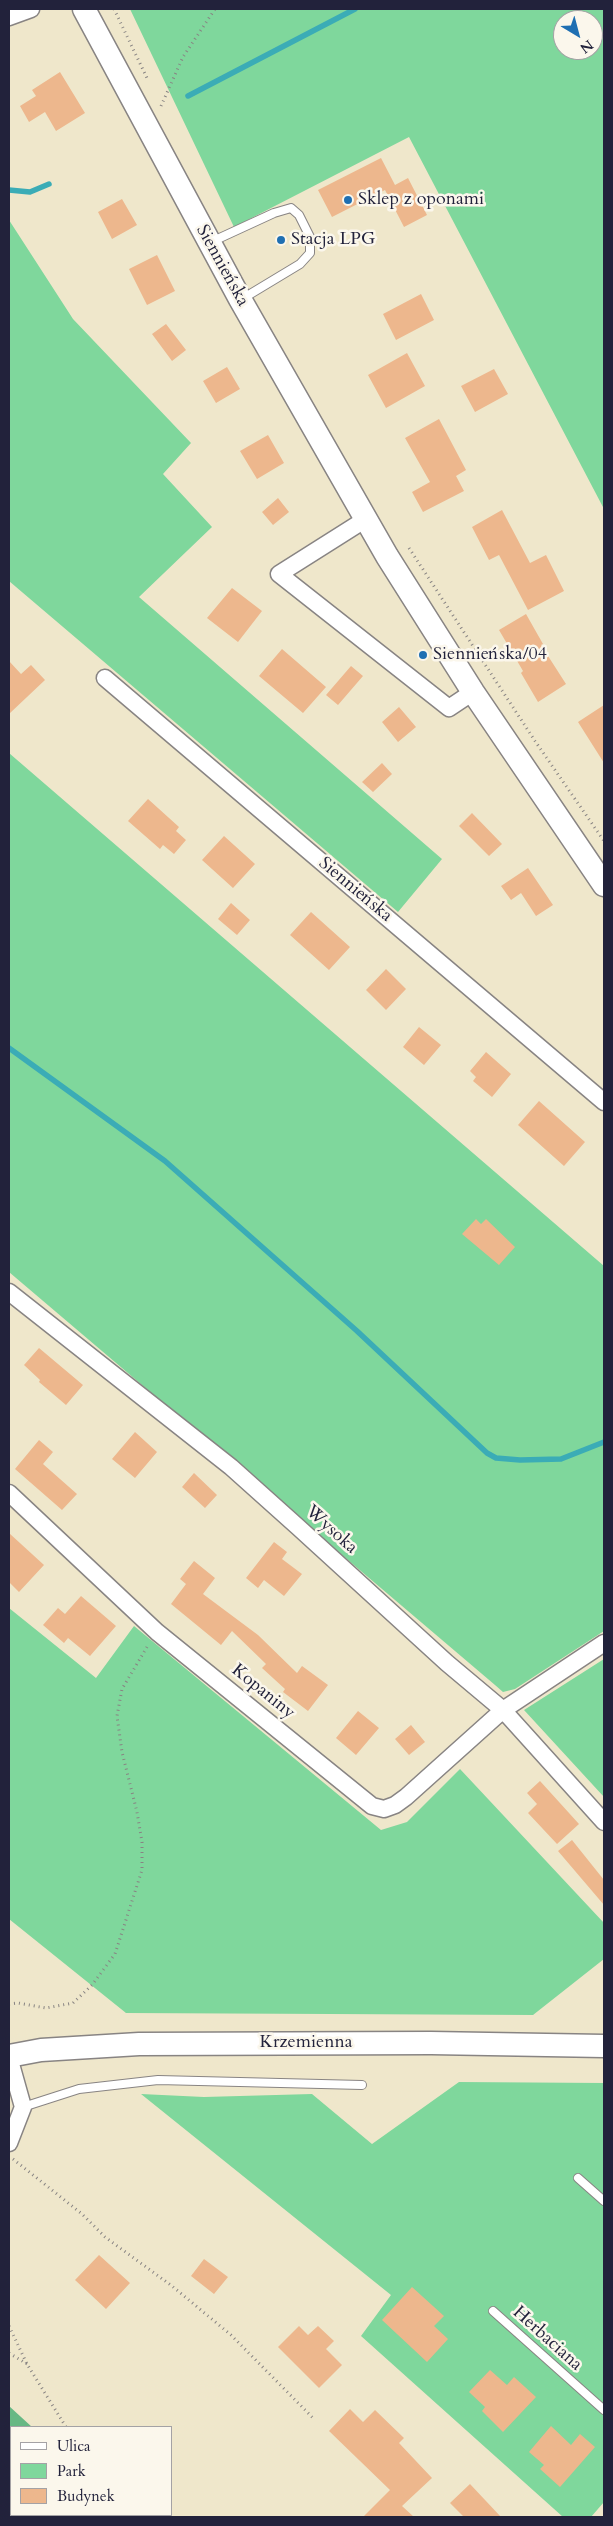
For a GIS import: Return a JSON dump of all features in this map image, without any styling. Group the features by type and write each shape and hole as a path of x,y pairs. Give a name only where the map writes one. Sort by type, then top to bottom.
{"main road":[{"name":"Siennieńska","path":"84,9 209,243 366,520 473,692 604,885"},
{"name":"Krzemienna","path":"9,2057 61,2048 139,2044 431,2043 604,2046"}],"street":[{"path":"9,17 31,9"},
{"path":"366,520 278,574 449,708 473,692"},
{"name":"Siennieńska","path":"105,678 604,1102"},
{"name":"Wysoka","path":"9,1292 231,1467 447,1664 502,1710 604,1822"},
{"name":"Kopaniny","path":"9,1493 157,1632 372,1806 384,1809 395,1805 406,1797 502,1710"},
{"path":"502,1710 604,1643"},
{"path":"9,2057 23,2108 9,2143"}],"lane":[{"path":"209,243 274,213 291,208 299,215 310,237 310,253 300,264 259,290 240,299"},
{"path":"23,2108 79,2089 158,2080 362,2085"},
{"path":"578,2178 604,2201"},
{"name":"Herbaciana","path":"493,2311 604,2410"}],"path":[{"path":"114,9 148,80"},
{"path":"161,106 183,57 215,9"},
{"path":"156,97 165,115"},
{"path":"407,545 535,741 604,841"},
{"path":"9,2004 18,2003 46,2008 74,2004 92,1985 115,1954 142,1870 142,1842 137,1812 122,1752 117,1716 122,1689 157,1632"},
{"path":"9,2156 82,2214 105,2238 172,2286 231,2335 315,2420"},
{"path":"9,2326 27,2364 65,2426"},
{"path":"9,2352 27,2364"}],"green space":[{"path":"130,9 604,9 604,509 409,137 234,227"},
{"path":"9,220 73,319 191,443 163,474 212,527 139,597 442,859 398,912 9,581"},
{"path":"9,753 604,1266 604,1631 515,1689 503,1692 9,1272"},
{"path":"9,1608 96,1678 134,1626 381,1830 407,1822 460,1769 604,1923 604,1959 533,2015 126,2013 9,1919"},
{"path":"604,1659 604,1797 524,1710"},
{"path":"459,2082 604,2083 604,2502 591,2517 563,2517 361,2336 391,2295 141,2094 204,2097 312,2094 372,2144"},
{"path":"9,2406 31,2426 10,2426 10,2500"},
{"path":"28,2516 131,2517 30,2517"}],"building":[{"path":"60,72 85,113 56,131 45,112 29,122 20,106 36,96 32,90"},
{"path":"381,158 395,185 408,178 427,215 404,227 385,190 332,217 318,190"},
{"path":"122,199 137,225 112,239 98,212"},
{"path":"157,255 175,291 147,305 129,269"},
{"path":"421,294 434,320 396,340 383,314"},
{"path":"166,324 186,350 172,361 152,334"},
{"path":"407,353 425,386 386,408 368,375"},
{"path":"227,367 240,389 216,403 203,381"},
{"path":"494,369 508,394 475,412 461,386"},
{"path":"439,419 466,470 456,476 464,491 423,512 412,492 430,482 405,438"},
{"path":"268,435 284,463 257,479 240,451"},
{"path":"278,498 289,512 273,525 262,512"},
{"path":"502,510 530,563 546,555 564,591 528,610 499,555 489,560 472,527"},
{"path":"232,588 262,611 238,642 207,618"},
{"path":"526,614 543,644 541,645 566,684 538,702 521,673 523,671 499,630"},
{"path":"282,649 326,687 303,713 259,676"},
{"path":"9,661 21,674 31,665 45,680 9,714"},
{"path":"351,666 363,676 338,705 326,695"},
{"path":"604,705 604,763 578,722"},
{"path":"399,707 416,727 398,742 382,722"},
{"path":"382,763 392,774 373,792 362,782"},
{"path":"148,799 179,827 176,831 186,840 174,854 163,845 160,849 128,821"},
{"path":"472,813 502,844 489,856 459,826"},
{"path":"224,836 255,864 233,888 202,860"},
{"path":"528,868 553,905 536,916 521,893 511,900 501,886"},
{"path":"231,903 250,920 237,935 218,919"},
{"path":"311,912 350,947 329,970 290,935"},
{"path":"386,969 406,989 386,1010 366,990"},
{"path":"419,1027 441,1045 424,1065 403,1047"},
{"path":"486,1052 511,1074 492,1097 473,1081 476,1077 470,1071"},
{"path":"539,1101 585,1142 564,1166 518,1125"},
{"path":"476,1219 481,1224 486,1219 515,1247 499,1265 462,1234"},
{"path":"39,1348 83,1385 66,1405 39,1382 40,1380 24,1365"},
{"path":"135,1432 157,1452 135,1478 112,1459"},
{"path":"39,1440 53,1452 43,1464 77,1494 62,1510 15,1469"},
{"path":"194,1473 217,1495 205,1508 182,1487"},
{"path":"9,1533 44,1565 19,1592 9,1582"},
{"path":"274,1542 287,1552 282,1559 302,1574 284,1596 264,1580 258,1588 246,1578"},
{"path":"194,1561 215,1578 203,1594 258,1635 297,1673 302,1666 328,1685 308,1711 283,1692 285,1689 262,1668 266,1664 232,1631 221,1645 171,1604 186,1584 180,1579"},
{"path":"81,1596 116,1626 90,1656 68,1638 64,1643 43,1625 58,1608 65,1614"},
{"path":"358,1711 379,1728 356,1755 336,1738"},
{"path":"411,1725 425,1742 409,1755 395,1739"},
{"path":"540,1781 579,1824 557,1844 528,1813 537,1804 527,1793"},
{"path":"572,1840 604,1880 604,1905 558,1851"},
{"path":"99,2255 130,2283 106,2309 75,2280"},
{"path":"204,2259 228,2277 214,2294 191,2276"},
{"path":"412,2287 444,2316 434,2326 448,2339 427,2362 382,2320"},
{"path":"299,2326 308,2335 318,2326 334,2341 326,2349 342,2365 319,2388 278,2347"},
{"path":"490,2370 507,2385 514,2377 536,2397 503,2432 482,2411 485,2407 469,2392"},
{"path":"350,2409 363,2422 375,2410 404,2438 399,2443 432,2478 402,2506 414,2517 363,2517 390,2490 329,2431"},
{"path":"551,2426 571,2445 580,2434 595,2447 560,2487 540,2469 544,2465 529,2452"},
{"path":"470,2484 501,2517 464,2517 450,2503"}],"waterway":[{"path":"188,96 355,9"},
{"path":"9,190 30,192 49,184"},
{"path":"9,1048 165,1161 357,1331 487,1453 496,1458 520,1460 561,1459 604,1442"}],"place":[{"name":"Sklep z oponami","path":"348,200"},
{"name":"Stacja LPG","path":"281,240"},
{"name":"Siennieńska/04","path":"423,655"}]}
